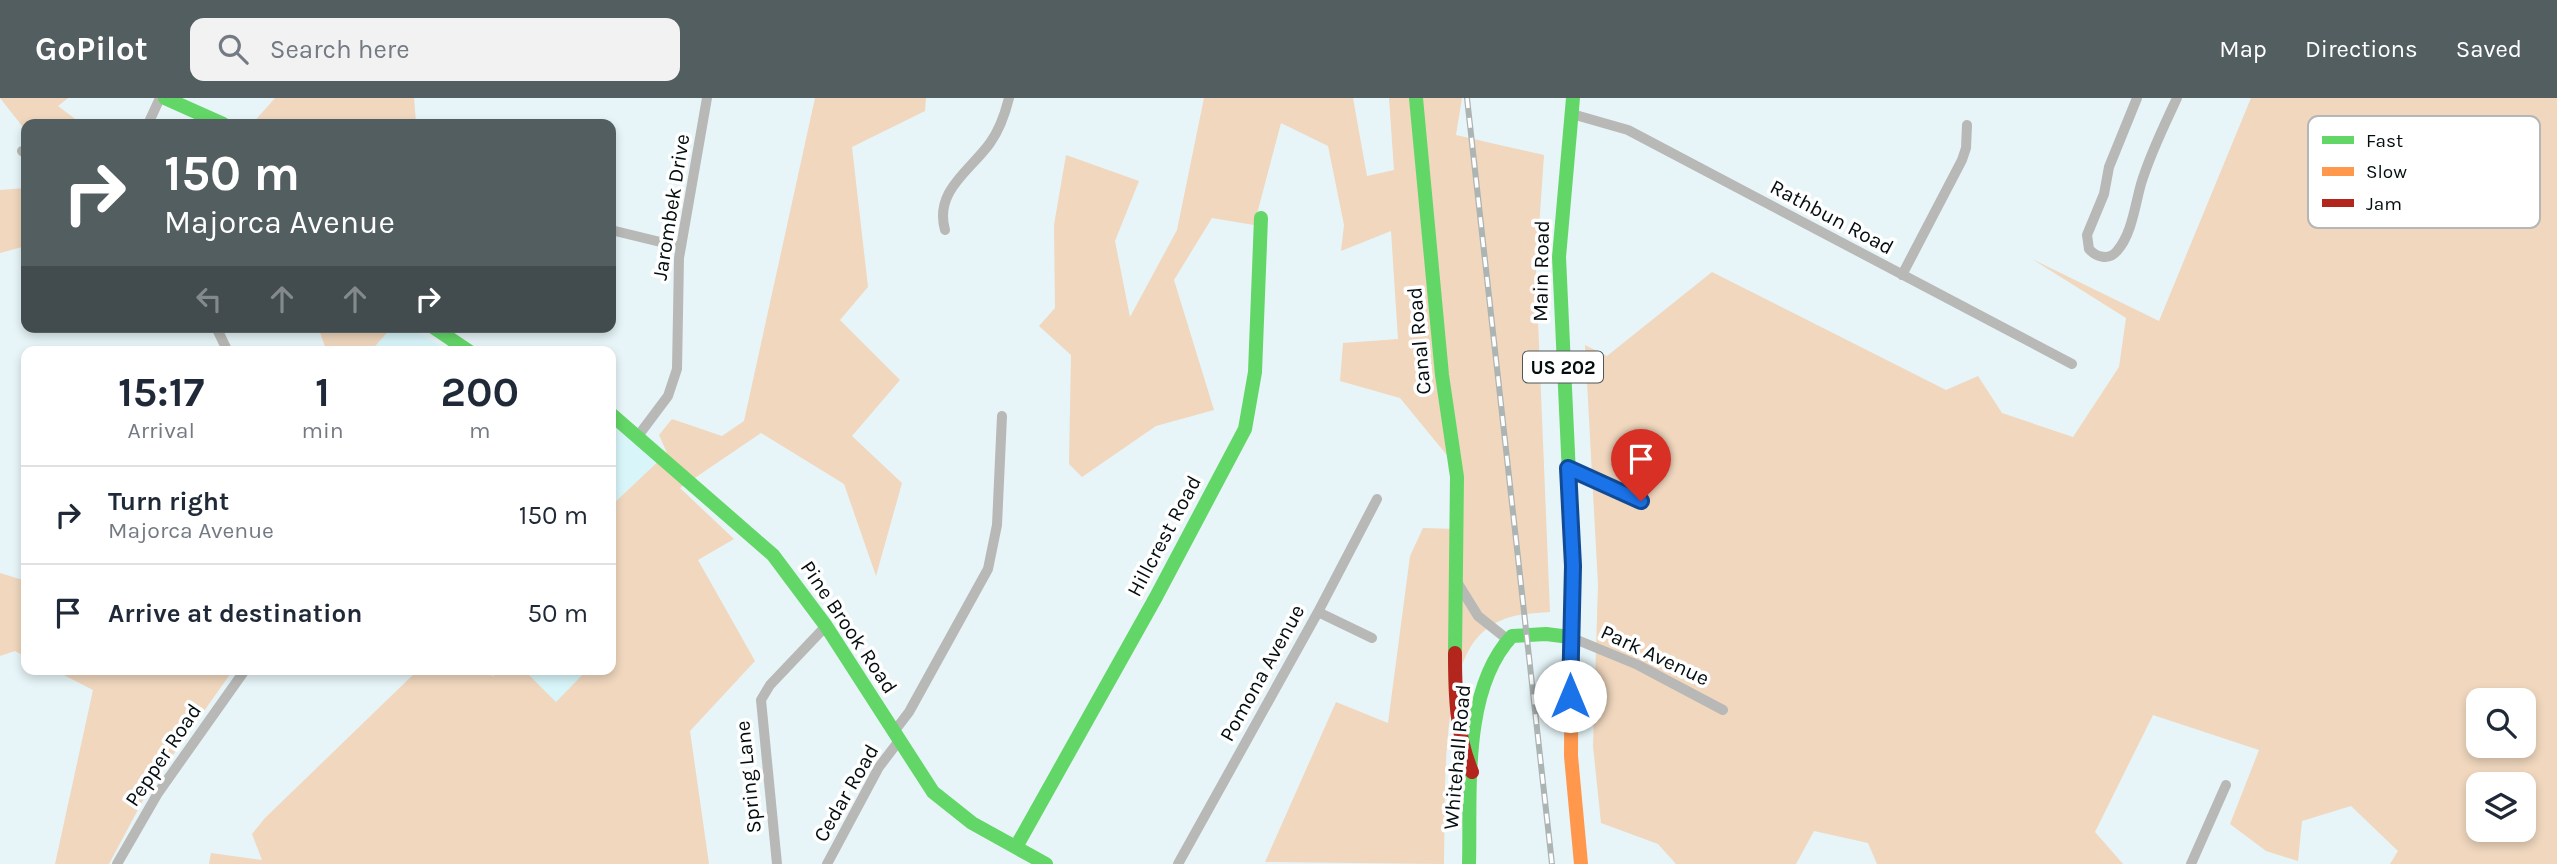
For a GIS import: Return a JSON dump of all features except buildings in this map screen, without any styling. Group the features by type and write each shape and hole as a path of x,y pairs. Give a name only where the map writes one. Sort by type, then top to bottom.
{"street":[{"path":"151,119 163,98 211,119"},
{"name":"Jarombek Drive","path":"638,436 668,396 677,369 676,301 681,247 707,98"},
{"path":"945,230 941,214 945,198 997,132 1009,98"},
{"name":"Canal Road","path":"1416,98 1443,388 1457,477 1455,695 1462,751 1472,772"},
{"name":"Main Road","path":"1573,98 1559,257 1573,566 1570,637 1571,757 1581,864"},
{"path":"2137,98 2109,167 2104,194 2087,235 2089,249 2100,257 2107,257 2119,250 2133,217 2155,144 2177,98"},
{"name":"Rathbun Road","path":"1572,114 1628,130 2071,364"},
{"path":"1902,275 1962,160 1966,148 1967,125"},
{"name":"Hillcrest Road","path":"1016,847 1156,597 1245,429 1255,372 1261,218"},
{"path":"616,231 681,247"},
{"path":"442,333 461,346"},
{"name":"Cedar Road","path":"827,864 988,569 997,525 1002,416"},
{"name":"Pine Brook Road","path":"616,418 773,555 826,626 923,780 943,802 1046,864"},
{"path":"1568,468 1641,501"},
{"name":"Pomona Avenue","path":"1178,864 1318,612 1377,499"},
{"path":"1455,580 1478,615 1507,639 1546,634 1570,637"},
{"path":"1318,612 1372,638"},
{"name":"Spring Lane","path":"777,864 761,700 770,685 826,626"},
{"name":"Park Avenue","path":"1570,637 1638,665 1723,710"},
{"name":"Whitehall Road","path":"1469,864 1472,772 1479,700 1486,673 1507,639"},
{"name":"Pepper Road","path":"117,864 159,793 242,675"},
{"path":"2191,864 2227,785"}],"shaded area":[{"path":"0,98 68,98 58,106 75,119 21,119 21,125"},
{"path":"275,98 414,98 416,119 256,119"},
{"path":"815,98 926,98 925,111 852,147 868,287 840,320 900,380 852,436 902,483 876,576 844,484 761,433 680,488 734,539 698,560 755,661 690,731 709,864 209,864 211,853 262,860 252,834 265,818 413,675 529,675 556,702 582,675 616,675 616,501 667,453 659,435 672,419 722,436 744,421"},
{"path":"1204,98 1353,98 1367,176 1394,170 1389,98 1462,98 1456,135 1544,155 1536,272 1550,612 1532,613 1499,621 1484,631 1469,649 1459,675 1448,740 1444,864 1265,862 1336,702 1388,723 1410,556 1423,528 1455,529 1455,465 1400,398 1340,381 1343,343 1398,339 1391,231 1341,251 1344,225 1328,146 1281,123 1254,225 1212,218 1174,280 1214,410 1156,426 1082,477 1069,464 1071,355 1039,326 1055,308 1054,225 1066,155 1139,181 1115,241 1130,317 1177,230"},
{"path":"2251,98 2557,98 2557,864 2390,864 2398,851 2351,806 2302,821 2298,861 2266,851 2230,824 2259,750 2153,715 2095,832 2123,864 1877,864 1868,843 1814,831 1796,864 1676,864 1658,844 1601,823 1593,746 1598,585 1585,345 1607,356 1712,272 1946,390 1978,376 2002,413 2073,437 2119,367 2126,318 2032,259 2159,321"},
{"path":"21,188 21,247 0,253 0,190"},
{"path":"320,333 387,333 375,346 325,346"},
{"path":"387,333 418,333 441,346 375,346"},
{"path":"616,427 657,462 616,501"},
{"path":"0,573 21,579 21,654 15,651 0,656"},
{"path":"64,675 229,675 149,789 109,864 55,864 93,690"},
{"path":"529,675 582,675 556,703"}],"railway":[{"path":"1467,98 1552,864"}],"traffic: fast":[{"path":"165,98 212,119"},
{"path":"1416,98 1442,375 1457,477 1455,653"},
{"path":"1572,540 1559,257 1573,98"},
{"path":"1016,847 1156,597 1245,429 1255,372 1261,218"},
{"path":"442,333 461,346"},
{"path":"616,418 773,555 826,626 933,792 972,823 1046,864"},
{"path":"1469,864 1472,744 1484,685 1496,658 1512,636 1546,634 1570,637"}],"traffic: slow":[{"path":"1572,540 1571,756 1581,864"}],"traffic: jam":[{"path":"1455,653 1460,728 1472,772"}],"route":[{"path":"1570,696 1573,566 1568,468 1641,501"}]}
